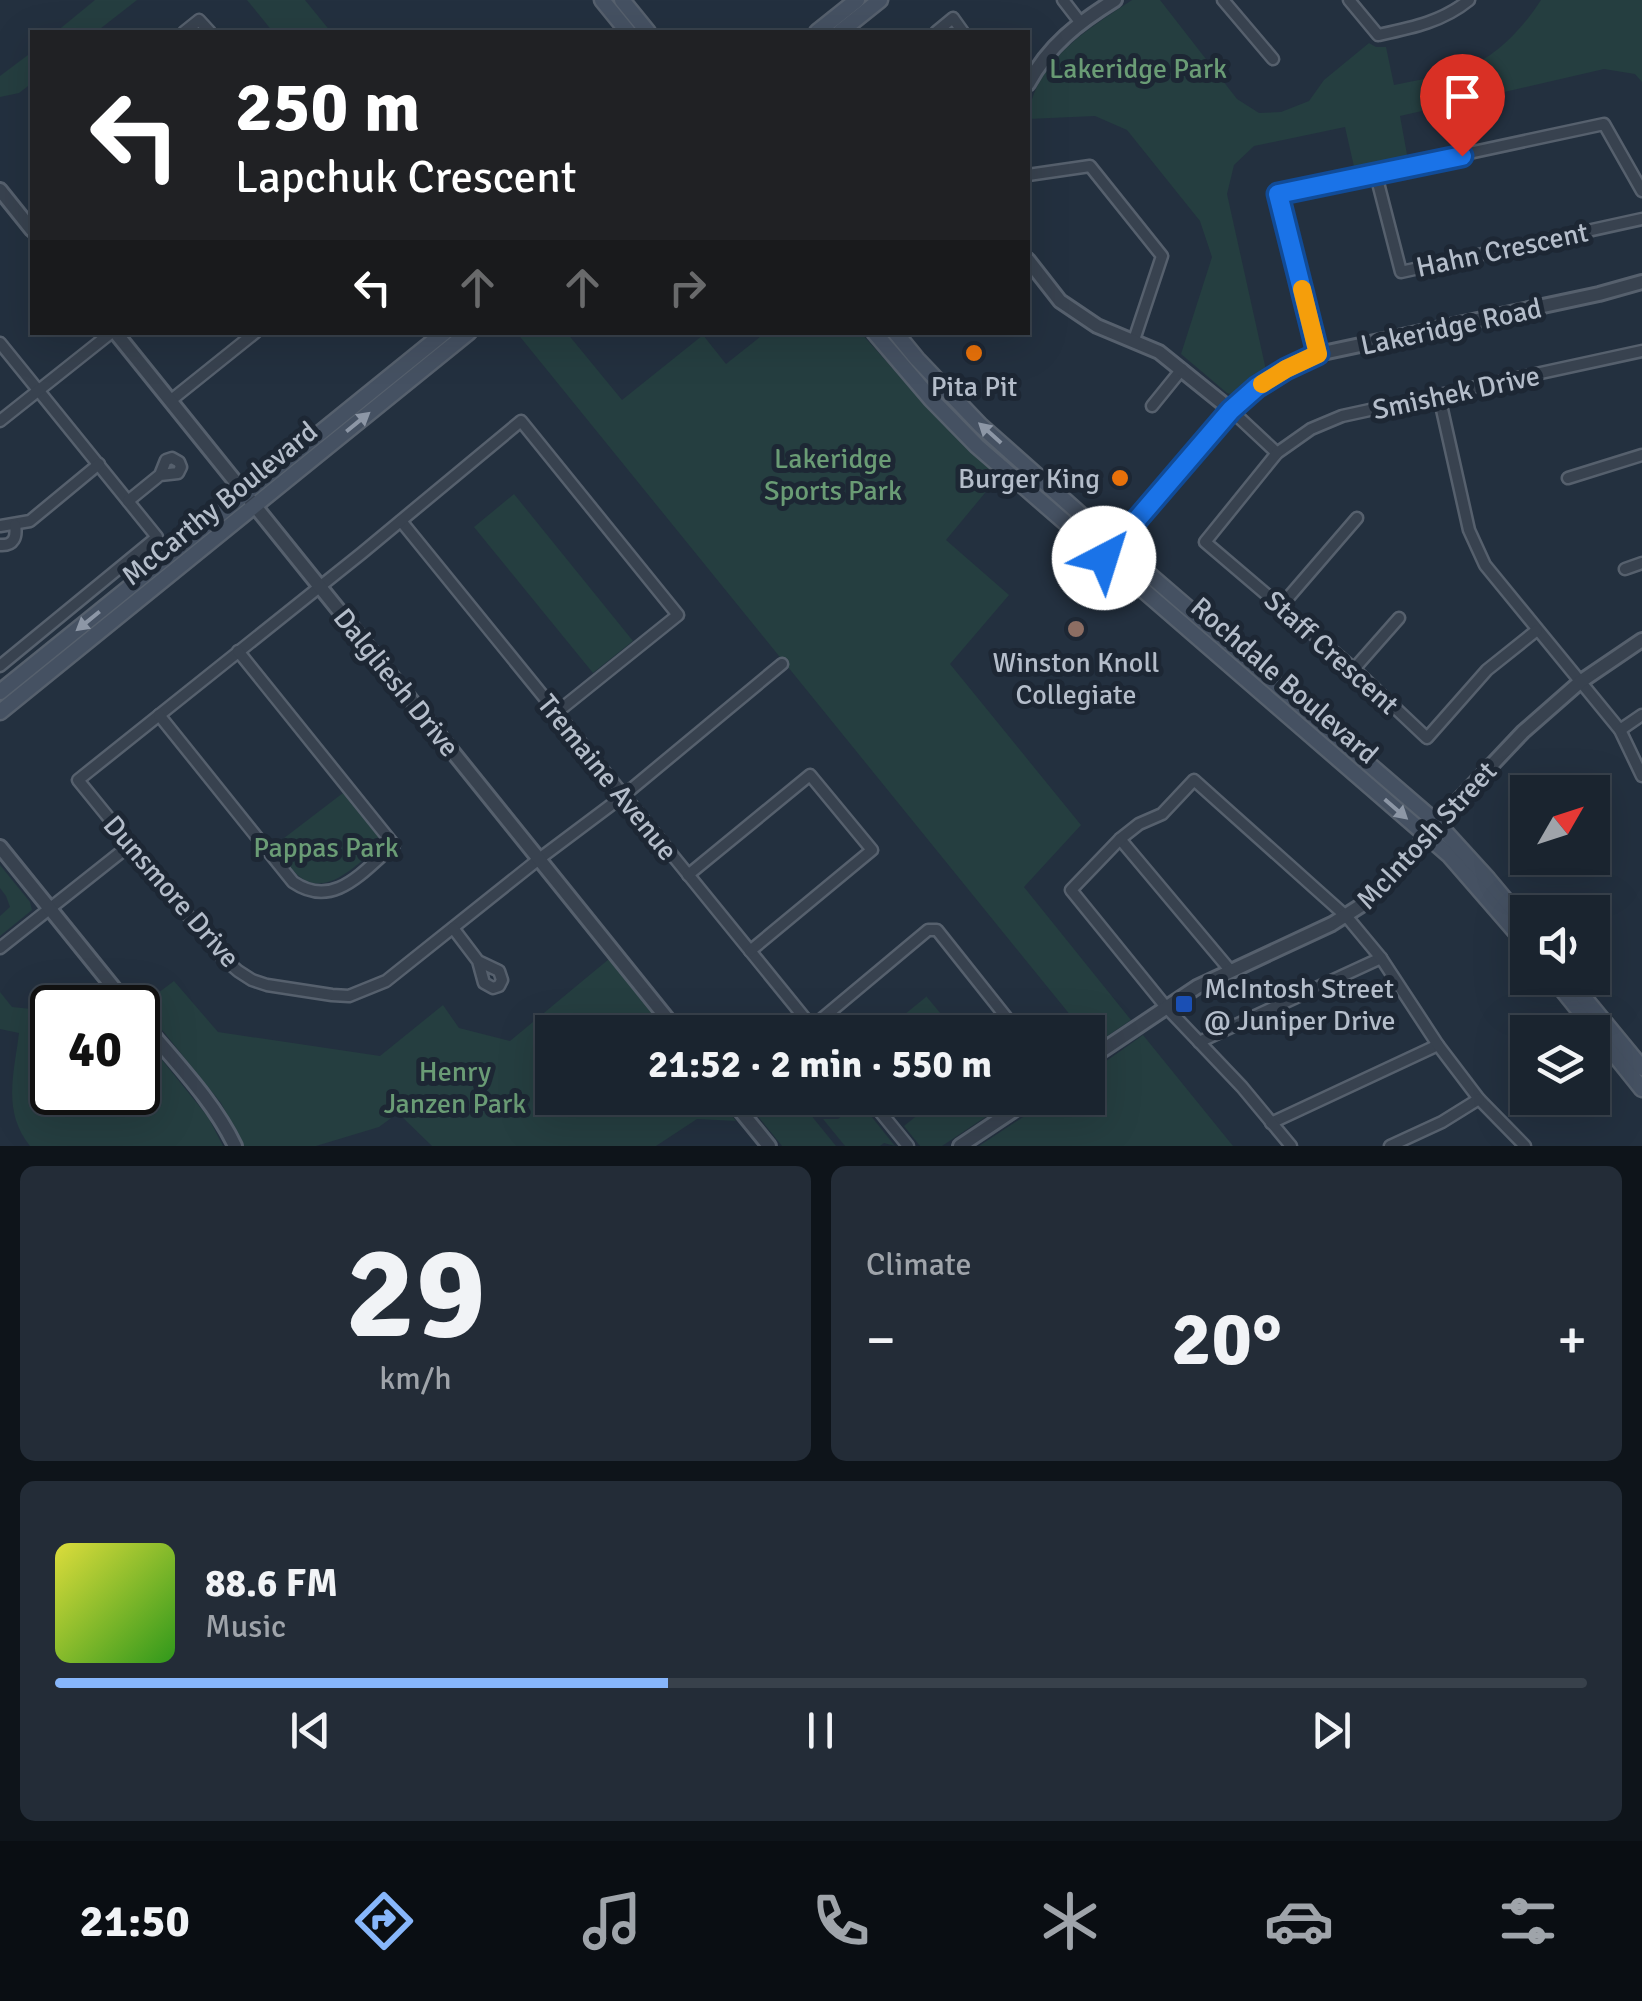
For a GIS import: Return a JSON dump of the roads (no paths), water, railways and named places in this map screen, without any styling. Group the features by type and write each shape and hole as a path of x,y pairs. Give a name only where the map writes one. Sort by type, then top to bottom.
{"main road":[{"path":"602,0 626,30"},
{"path":"622,0 646,30"},
{"path":"820,30 857,0"},
{"path":"842,30 880,0"},
{"name":"McCarthy Boulevard","path":"0,712 441,335"},
{"name":"McCarthy Boulevard","path":"0,692 465,335"},
{"name":"Rochdale Boulevard","path":"877,335 931,400 977,446 1104,558 1432,829 1510,925"},
{"name":"Rochdale Boulevard","path":"898,335 969,414 1488,879 1510,906"},
{"path":"1566,995 1642,1089"},
{"path":"1582,995 1642,1068"}],"street":[{"path":"1063,0 1080,22"},
{"path":"1030,80 1051,50 1080,22 1115,0"},
{"path":"1224,0 1273,59"},
{"path":"1349,0 1378,35 1424,25 1468,0"},
{"path":"938,30 953,18 962,30"},
{"path":"186,30 199,20 208,30"},
{"path":"1318,354 1278,194 1604,124 1642,191"},
{"path":"1030,174 1090,166 1162,256 1134,340"},
{"name":"Hahn Crescent","path":"1376,175 1401,272 1642,219"},
{"path":"0,190 30,228"},
{"path":"1030,263 1060,301 1097,326 1159,352 1277,453"},
{"name":"Lakeridge Road","path":"1104,558 1231,410 1286,369 1318,354 1642,282"},
{"path":"0,422 109,335"},
{"name":"Dalgliesh Drive","path":"115,335 664,1015"},
{"path":"170,401 252,335"},
{"path":"0,343 156,537 0,666"},
{"name":"Smishek Drive","path":"1277,453 1311,429 1342,416 1642,351"},
{"path":"1152,406 1182,369"},
{"path":"1439,396 1469,530 1485,565 1620,730 1642,776"},
{"name":"Dunsmore Drive","path":"556,714 678,614 522,421 78,780 221,956 238,971 267,985 349,996 386,982 623,796 782,664"},
{"name":"Staff Crescent","path":"1277,453 1204,542 1354,669 1427,738 1486,670 1537,630"},
{"path":"1568,478 1642,455"},
{"path":"0,526 30,521 99,464"},
{"path":"128,501 160,475"},
{"path":"1281,606 1358,518"},
{"name":"Tremaine Avenue","path":"401,521 802,1015"},
{"path":"0,545 14,542 15,525"},
{"path":"1625,570 1642,563"},
{"path":"1354,669 1399,618"},
{"name":"McIntosh Street","path":"1105,1048 1197,987 1348,916 1372,898 1523,732 1580,682 1642,640"},
{"path":"159,714 293,882 304,890 320,892 343,887 394,845 238,651"},
{"path":"1620,730 1642,715"},
{"path":"688,875 810,775 872,850 750,951"},
{"path":"1291,1146 1166,1006 1071,890 1120,839 1139,824 1162,814 1194,780 1348,916 1479,1099 1525,1146"},
{"path":"1120,839 1230,970"},
{"path":"0,948 130,845"},
{"path":"0,847 111,985"},
{"path":"453,928 478,961"},
{"path":"831,1015 928,930 937,930 1004,1015"},
{"path":"1199,1042 1381,958"},
{"path":"160,1044 227,1129 235,1146"},
{"path":"1271,1122 1438,1045"},
{"path":"1390,1146 1442,1122 1479,1099"},
{"path":"744,1115 769,1146"},
{"path":"883,1115 908,1146"},
{"path":"960,1146 1006,1115"}],"place":[{"name":"Pita Pit","path":"974,353"},
{"name":"Burger King","path":"1120,478"},
{"name":"Winston Knoll Collegiate","path":"1076,629"},
{"name":"McIntosh Street @ Juniper Drive","path":"1184,1004"}],"park label":[{"name":"Lakeridge Park","path":"1138,68"},
{"name":"Lakeridge Sports Park","path":"833,474"},
{"name":"Pappas Park","path":"326,847"},
{"name":"Henry Janzen Park","path":"455,1087"}]}
